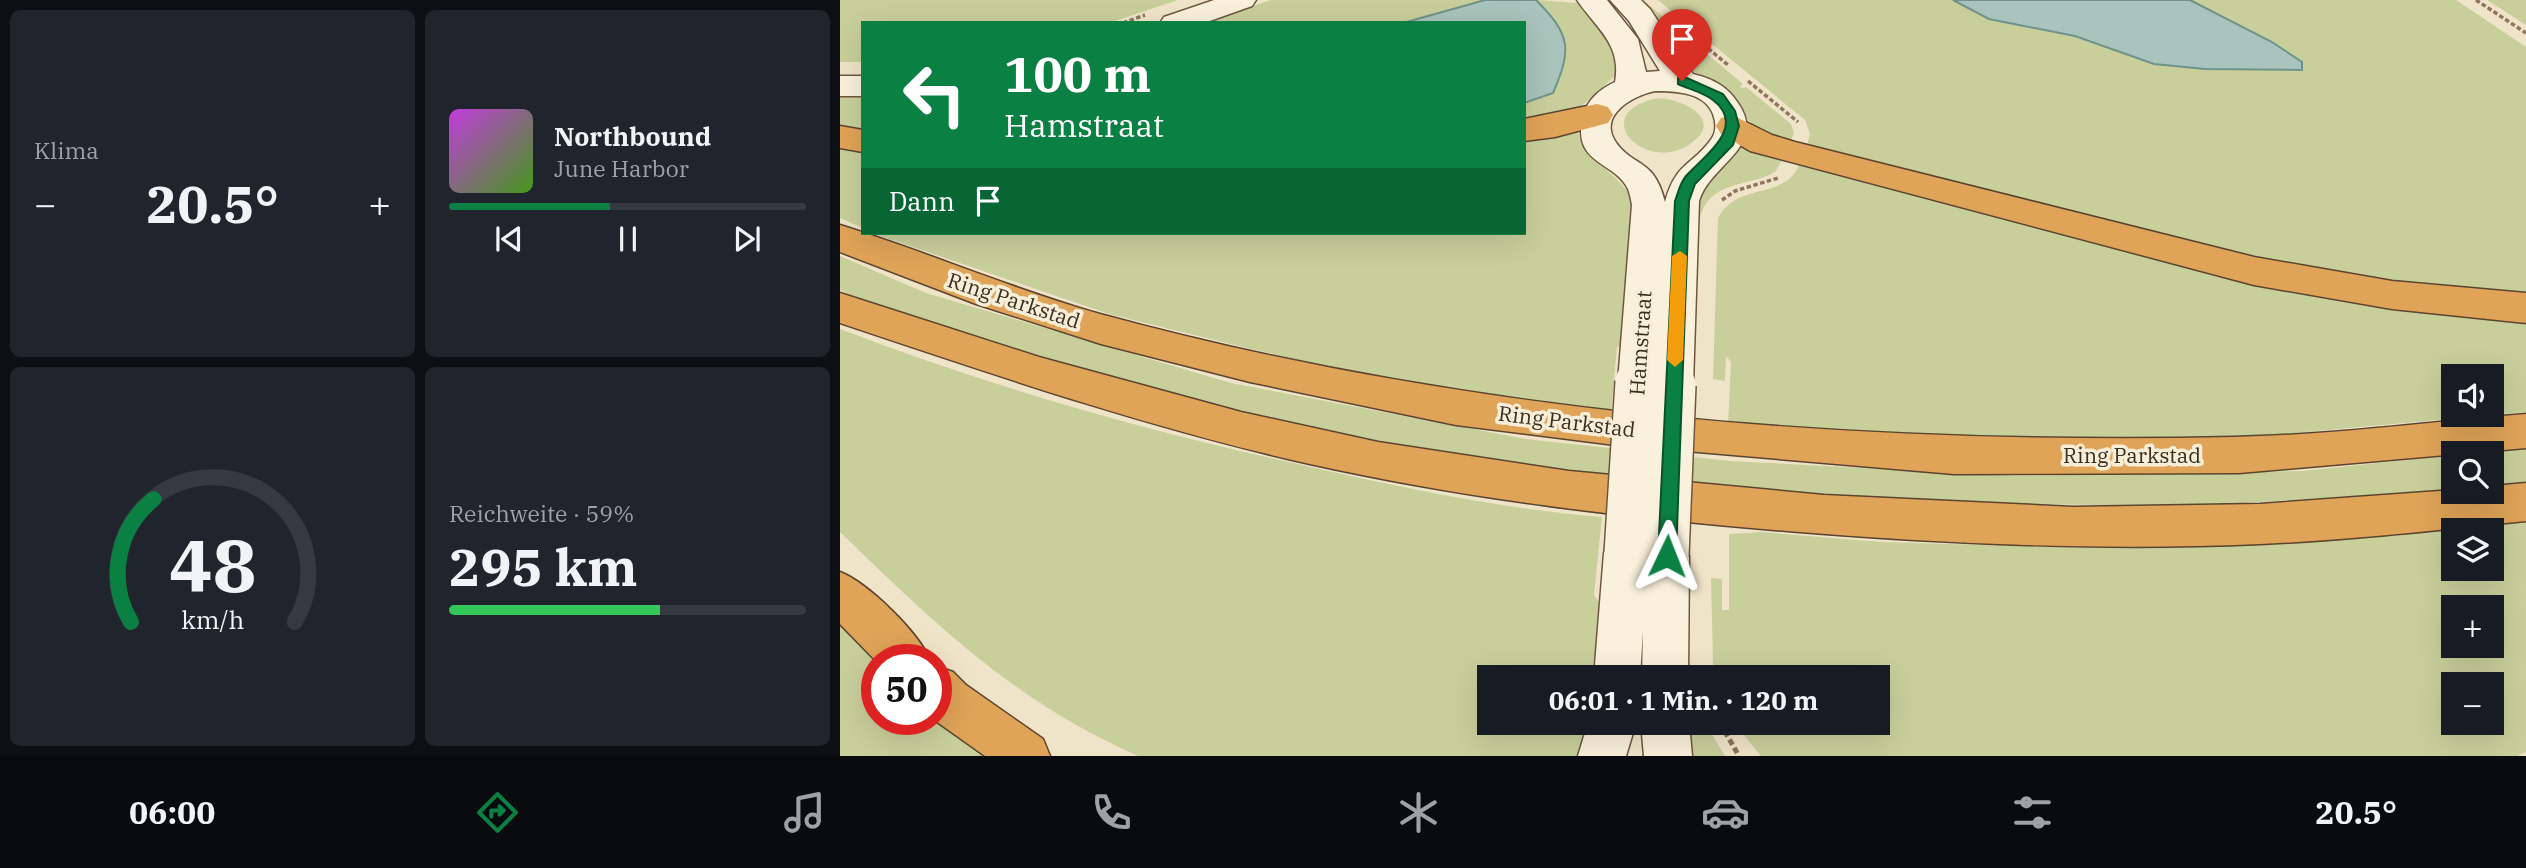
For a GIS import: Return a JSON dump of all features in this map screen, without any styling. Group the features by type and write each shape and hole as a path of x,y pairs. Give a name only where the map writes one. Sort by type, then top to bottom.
{"highway":[{"path":"1526,130 1555,127 1597,115"},
{"path":"1732,126 1761,143 1795,153 2241,268 2392,295 2526,308"},
{"path":"840,137 861,141"},
{"name":"Ring Parkstad","path":"840,238 1013,302 1101,329 1236,362 1456,408 1615,428 1954,456 2239,455 2526,431"},
{"path":"840,308 1038,374 1215,422 1378,460 1639,499 1874,519 2066,527 2261,524 2526,502"},
{"path":"840,593 891,644"},
{"path":"952,704 1026,756"}],"main road":[{"path":"1180,21 1242,0"},
{"path":"1591,0 1610,18 1625,40 1631,56 1629,87"},
{"path":"1624,0 1640,15 1682,81"},
{"path":"1597,115 1606,102 1629,87 1660,79 1682,81 1718,97 1728,111 1732,126"},
{"path":"840,86 861,86"},
{"name":"Hamstraat","path":"1597,115 1595,131 1601,146 1643,184 1649,205 1655,384 1646,554 1620,665"},
{"name":"Hamstraat","path":"1655,384 1682,201 1689,181 1728,142 1732,126"},
{"name":"Hamstraat","path":"1646,554 1663,665"},
{"path":"1602,756 1608,735"},
{"path":"1666,735 1668,756"}],"path":[{"path":"2476,0 2526,33"},
{"path":"1727,735 1739,756"}],"green space":[{"path":"840,0 1178,0 1115,21 861,21 861,62 840,62"},
{"path":"1271,0 1485,0 1410,21 1209,21"},
{"path":"1536,0 1579,3 1618,44 1616,75 1577,110 1526,122 1526,102 1553,93 1551,15"},
{"path":"1635,0 1643,0 1743,84 1740,86 1742,88 1746,87 1791,124 1794,133 1789,145 1761,132 1747,119 1731,95 1688,68"},
{"path":"1658,0 2456,0 2526,47 2526,295 2454,290 2248,260 1807,146 1810,134 1805,120"},
{"path":"2487,0 2526,0 2526,25"},
{"path":"861,96 861,132 840,130 840,97"},
{"path":"1658,98 1679,102 1697,112 1702,119 1704,127 1700,135 1690,144 1673,152 1656,152 1641,147 1630,138 1624,127 1626,116 1637,106"},
{"path":"1578,133 1588,152 1619,181 1632,199 1634,229 1628,308 1621,371 1618,370 1620,347 1617,347 1611,413 1451,395 1247,348 1109,314 878,235 1526,235 1526,136"},
{"path":"840,144 861,148 861,227 840,218"},
{"path":"1742,148 1783,158 1775,172 1719,192 1703,209 1698,224 1691,379 1692,206 1707,178"},
{"path":"1800,163 2526,316 2526,412 2504,414 2504,364 2441,364 2441,420 2229,439 1944,441 1728,424 1731,362 1726,356 1725,381 1713,379 1718,218 1727,206 1737,199 1784,183"},
{"path":"840,256 926,293 1231,383 1526,439 1730,461 2018,476 2302,471 2441,456 2441,491 2195,506 1997,504 1781,494 1594,479 1418,449 1214,408 886,310 840,290"},
{"path":"840,329 956,371 1191,439 1420,490 1529,509 1602,517 1594,595 1605,611 1602,665 1477,665 1477,735 1588,735 1578,756 1138,756 1094,735 1015,686 944,629 840,532"},
{"path":"2526,447 2526,482 2504,485 2504,449"},
{"path":"2526,521 2526,752 2517,756 1761,756 1744,735 1890,735 1890,665 1713,665 1711,578 1722,579 1722,610 1729,610 1729,534 1761,532 1882,542 2081,548 2278,541 2441,528 2441,581 2504,581 2504,523"},
{"path":"840,618 863,644 861,735 952,735 952,729 994,756 840,756"},
{"path":"1686,735 1712,735 1725,756 1693,756"}],"water":[{"path":"1485,0 1536,0 1556,23 1565,43 1563,65 1553,93 1526,102 1526,21 1410,21"},
{"path":"1953,0 2190,0 2272,42 2302,62 2302,70 2205,69 2154,64 2075,36 1989,19"}],"slow traffic":[{"path":"1675,360 1680,256"}],"route":[{"path":"1667,556 1682,201 1689,181 1701,167 1717,156 1728,142 1732,126 1728,111 1718,97 1702,87 1682,81"}]}
